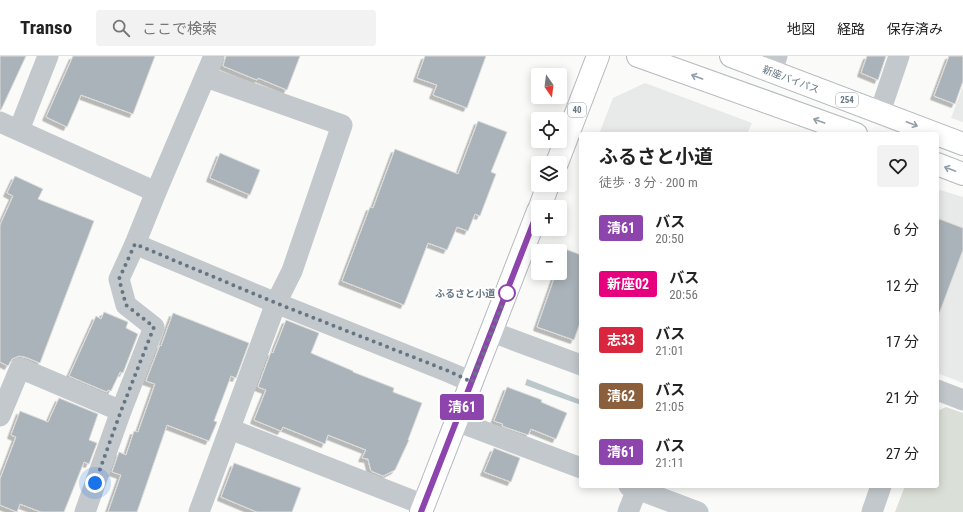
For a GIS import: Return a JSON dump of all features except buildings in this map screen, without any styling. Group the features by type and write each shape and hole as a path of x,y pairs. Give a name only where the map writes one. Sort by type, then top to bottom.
{"main road":[{"name":"40","path":"560,156 598,56"},
{"path":"638,56 850,132"},
{"name":"新座バイパス","path":"731,56 774,64 880,112 932,132"},
{"name":"新座バイパス","path":"939,135 963,144"},
{"path":"939,165 963,174"},
{"path":"423,509 531,229"}],"street":[{"path":"19,130 48,56"},
{"path":"85,512 121,411 154,327 126,305 119,279 214,56"},
{"path":"880,112 899,56"},
{"path":"199,512 276,303 292,271 342,125 206,77"},
{"path":"0,122 156,192"},
{"path":"135,244 276,303 446,370 472,382"},
{"path":"492,332 579,364"},
{"path":"0,416 20,368 121,411"},
{"path":"939,391 963,400"},
{"path":"456,421 579,467"},
{"path":"230,429 423,509"},
{"path":"628,512 633,488"},
{"path":"636,488 698,512"},
{"path":"872,512 880,488"}],"shaded area":[{"path":"645,83 752,123 748,132 600,132 613,98"},
{"path":"963,86 963,122 951,118"},
{"path":"939,190 963,197 963,383 939,374"},
{"path":"527,379 579,399 579,404 525,385"},
{"path":"946,407 963,413 963,512 895,512 904,488 939,488 939,410"}],"bus line":[{"name":"清61","path":"421,512 531,229"}],"place":[{"name":"ふるさと小道","path":"507,293"}],"route":[{"path":"95,483 154,327 126,305 119,279 135,244 276,303 446,370 472,382 507,293"}]}
